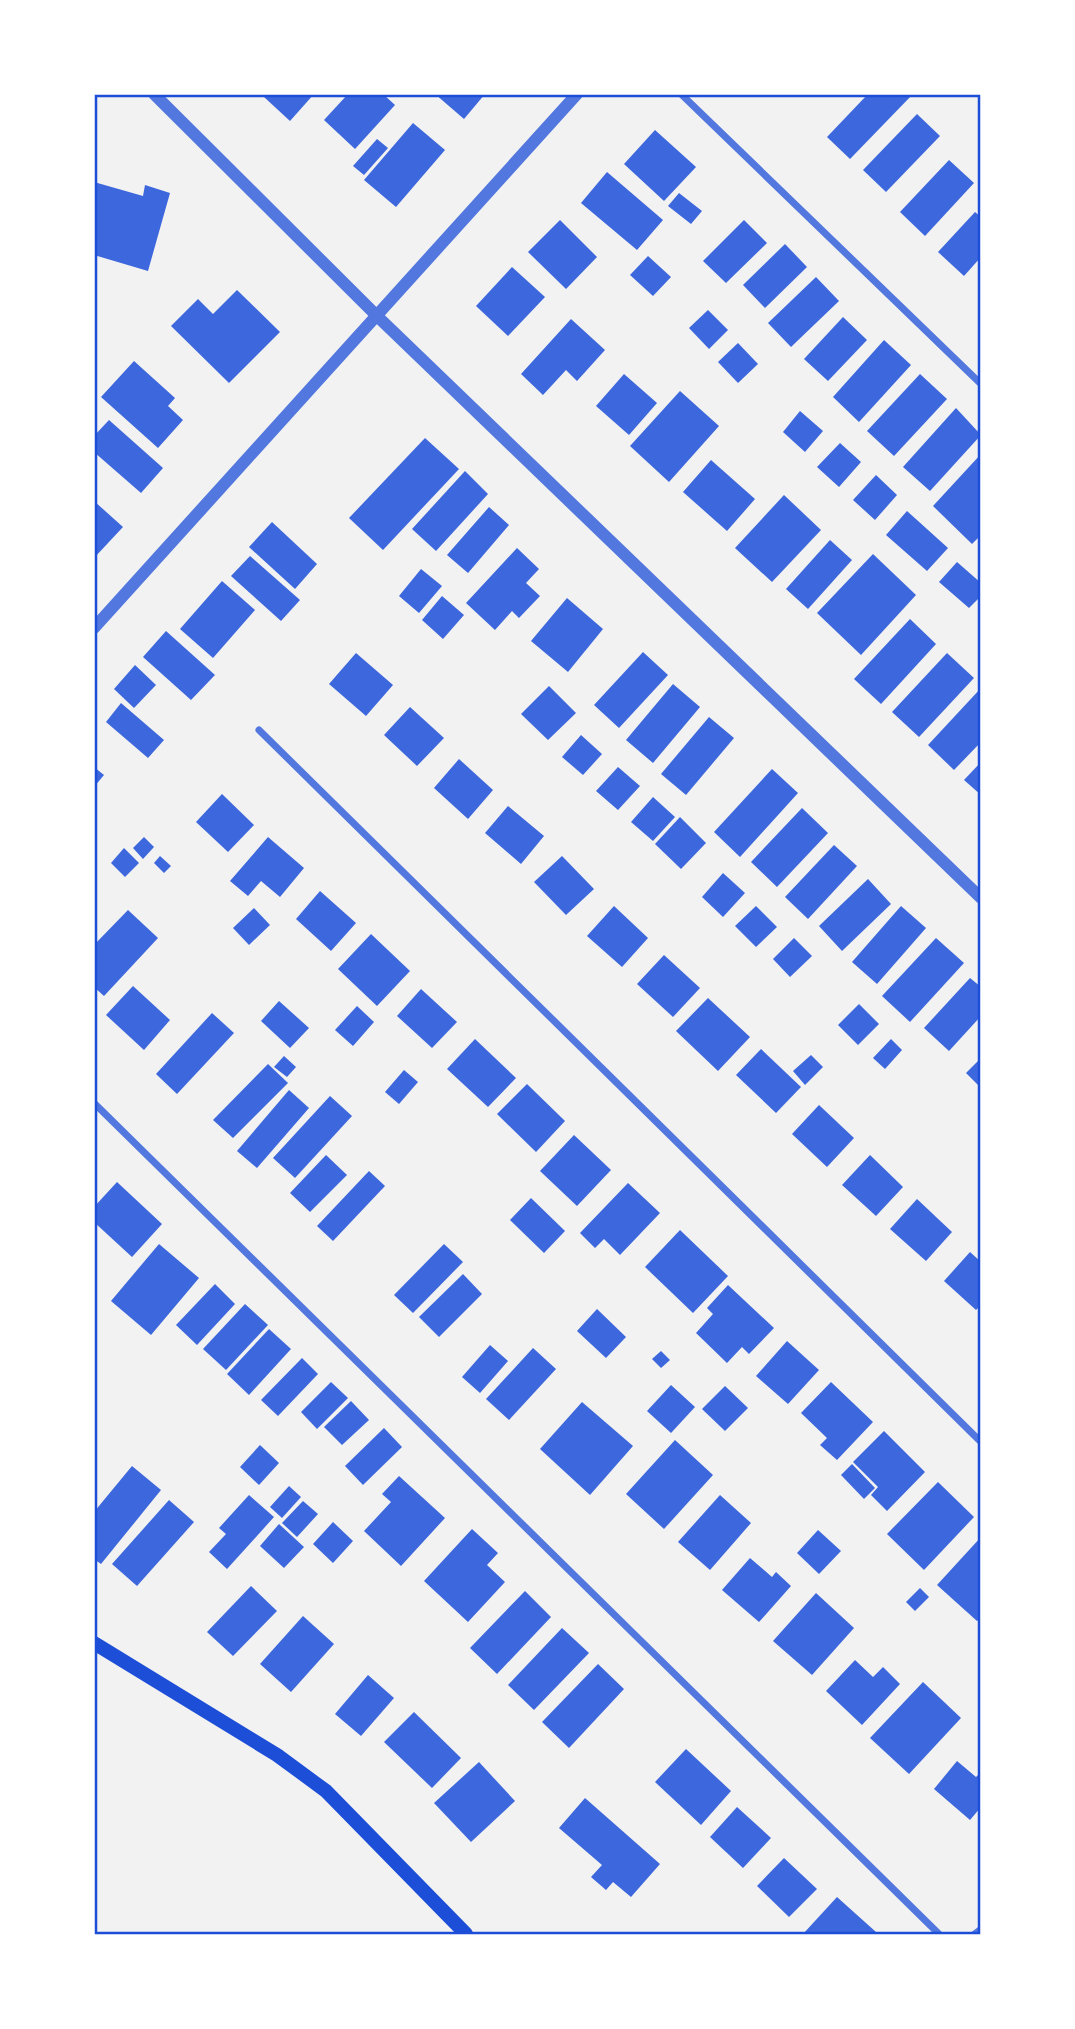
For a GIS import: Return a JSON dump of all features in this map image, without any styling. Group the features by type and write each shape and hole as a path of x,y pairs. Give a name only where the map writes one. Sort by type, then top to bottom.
{"main road":[{"path":"94,1643 277,1755 326,1791 467,1934"}],"street":[{"path":"154,94 377,316 981,898"},
{"path":"94,628 577,94"},
{"path":"681,94 981,384"},
{"path":"259,730 981,1442"},
{"path":"94,1103 939,1934"}],"lane":[{"path":"974,1934 981,1928"}],"building":[{"path":"266,94 314,94 290,121 264,97"},
{"path":"348,94 383,94 395,105 355,149 324,120"},
{"path":"435,94 485,94 464,119"},
{"path":"868,94 913,94 850,159 827,137"},
{"path":"917,114 940,136 886,192 863,170"},
{"path":"413,123 445,150 396,207 364,180"},
{"path":"655,130 696,167 664,201 624,164"},
{"path":"377,139 388,148 364,175 353,166"},
{"path":"949,160 974,183 925,236 900,212"},
{"path":"607,172 663,220 637,250 581,203"},
{"path":"94,182 143,196 145,185 170,193 148,271 94,255"},
{"path":"679,193 702,211 691,224 668,206"},
{"path":"975,212 981,217 981,257 964,276 938,252"},
{"path":"560,220 597,257 566,289 528,252"},
{"path":"744,220 767,243 726,283 703,261"},
{"path":"785,244 807,267 765,308 743,285"},
{"path":"648,256 671,277 653,296 630,275"},
{"path":"512,267 545,297 508,336 476,306"},
{"path":"816,277 839,301 791,347 768,323"},
{"path":"237,290 280,332 229,383 171,326 198,299 213,314"},
{"path":"708,310 728,330 709,349 689,328"},
{"path":"843,317 867,340 828,381 804,359"},
{"path":"571,319 605,350 577,381 566,370 543,395 521,374"},
{"path":"884,340 911,365 859,422 833,397"},
{"path":"738,343 758,364 738,383 718,362"},
{"path":"134,361 175,398 168,406 183,420 158,448 101,397"},
{"path":"624,374 657,403 629,435 596,406"},
{"path":"920,374 947,399 894,456 867,431"},
{"path":"680,391 719,426 669,482 630,446"},
{"path":"956,408 981,435 930,491 903,467"},
{"path":"800,411 823,431 805,452 783,432"},
{"path":"109,420 163,468 141,493 94,452 94,436"},
{"path":"425,438 459,469 383,550 349,518"},
{"path":"840,443 861,462 839,487 817,467"},
{"path":"981,454 981,535 972,544 933,506"},
{"path":"711,460 755,499 727,531 683,492"},
{"path":"465,471 488,494 436,551 412,529"},
{"path":"876,475 897,495 875,520 853,500"},
{"path":"784,495 821,530 772,582 735,548"},
{"path":"94,501 123,527 94,558"},
{"path":"489,507 509,525 468,573 447,555"},
{"path":"907,511 948,548 927,571 886,535"},
{"path":"272,522 317,564 295,589 249,547"},
{"path":"830,540 852,560 808,609 786,589"},
{"path":"517,548 539,569 526,583 540,596 519,618 512,611 495,630 466,603"},
{"path":"873,554 916,595 861,655 817,613"},
{"path":"250,556 300,600 281,621 231,576"},
{"path":"957,562 981,583 981,596 969,608 939,582"},
{"path":"421,569 442,586 419,613 399,596"},
{"path":"222,581 255,610 213,658 180,629"},
{"path":"442,596 464,615 443,639 422,620"},
{"path":"567,598 603,629 568,672 531,641"},
{"path":"910,619 936,644 881,704 854,679"},
{"path":"166,631 215,675 191,700 143,657"},
{"path":"643,652 668,675 619,728 594,705"},
{"path":"356,653 393,685 366,716 329,684"},
{"path":"947,653 974,678 919,737 892,712"},
{"path":"135,665 156,685 134,708 114,689"},
{"path":"673,684 700,707 653,763 626,740"},
{"path":"549,686 576,713 548,740 521,714"},
{"path":"981,688 981,742 954,770 928,745"},
{"path":"121,703 164,740 148,758 106,722"},
{"path":"410,707 444,738 417,766 384,735"},
{"path":"709,717 734,738 686,795 661,774"},
{"path":"581,735 602,754 583,775 562,757"},
{"path":"459,759 493,790 468,819 434,788"},
{"path":"981,762 981,795 964,780"},
{"path":"94,767 104,775 94,787"},
{"path":"618,767 640,786 618,810 596,791"},
{"path":"772,769 798,793 740,857 714,832"},
{"path":"222,794 254,825 228,852 196,822"},
{"path":"653,797 675,817 653,841 631,822"},
{"path":"508,806 544,836 521,864 485,833"},
{"path":"802,808 828,833 777,887 751,862"},
{"path":"680,817 706,843 681,869 655,844"},
{"path":"144,837 154,847 143,859 133,848"},
{"path":"268,837 304,868 280,897 261,881 248,896 230,881"},
{"path":"834,845 857,866 808,919 785,897"},
{"path":"124,848 139,863 125,877 111,863"},
{"path":"160,856 171,866 164,873 154,863"},
{"path":"562,856 594,889 566,915 534,882"},
{"path":"723,873 745,893 723,917 702,897"},
{"path":"868,879 891,904 842,951 819,926"},
{"path":"320,891 356,923 331,951 296,919"},
{"path":"614,906 648,938 622,967 587,936"},
{"path":"756,906 777,927 756,947 735,926"},
{"path":"901,906 926,928 877,984 852,962"},
{"path":"254,908 270,925 249,945 233,928"},
{"path":"128,910 158,938 104,996 94,987 94,945"},
{"path":"371,934 410,971 377,1006 338,969"},
{"path":"794,938 812,956 790,977 773,959"},
{"path":"936,938 964,963 910,1022 882,996"},
{"path":"664,955 700,988 673,1017 637,984"},
{"path":"970,978 981,987 981,1016 949,1051 924,1028"},
{"path":"133,986 170,1020 144,1050 106,1015"},
{"path":"421,989 457,1022 432,1048 397,1016"},
{"path":"708,998 750,1037 718,1071 676,1031"},
{"path":"279,1001 309,1028 290,1048 261,1021"},
{"path":"859,1004 879,1024 858,1045 838,1025"},
{"path":"357,1006 374,1022 353,1046 335,1030"},
{"path":"212,1013 234,1033 177,1094 156,1074"},
{"path":"475,1039 516,1078 488,1107 447,1069"},
{"path":"891,1039 902,1050 885,1069 873,1058"},
{"path":"761,1049 801,1087 776,1113 736,1075"},
{"path":"811,1055 823,1067 805,1085 793,1071"},
{"path":"284,1056 296,1067 287,1077 274,1067"},
{"path":"981,1058 981,1088 966,1073"},
{"path":"268,1064 288,1083 233,1138 213,1120"},
{"path":"404,1070 418,1082 399,1104 385,1092"},
{"path":"527,1084 565,1121 536,1152 497,1114"},
{"path":"289,1090 309,1108 257,1168 237,1151"},
{"path":"330,1096 352,1116 295,1178 273,1158"},
{"path":"819,1105 854,1138 827,1167 792,1134"},
{"path":"574,1135 611,1170 577,1206 540,1171"},
{"path":"326,1155 347,1175 310,1212 290,1193"},
{"path":"870,1155 903,1187 876,1216 842,1185"},
{"path":"369,1171 385,1186 333,1241 317,1226"},
{"path":"117,1182 162,1224 132,1257 94,1222 94,1207"},
{"path":"628,1183 660,1213 620,1255 604,1239 595,1248 580,1233"},
{"path":"531,1198 565,1231 544,1253 510,1220"},
{"path":"917,1199 952,1232 926,1261 890,1229"},
{"path":"680,1230 728,1276 693,1313 645,1267"},
{"path":"159,1244 199,1278 151,1335 111,1301"},
{"path":"444,1244 463,1262 413,1313 394,1295"},
{"path":"970,1252 981,1262 981,1305 976,1310 944,1281"},
{"path":"463,1274 482,1294 439,1337 419,1317"},
{"path":"215,1284 235,1304 197,1345 176,1325"},
{"path":"728,1285 774,1328 749,1354 742,1347 727,1363 696,1333 713,1314 707,1308"},
{"path":"245,1304 268,1325 226,1370 203,1349"},
{"path":"597,1309 626,1337 606,1358 577,1331"},
{"path":"269,1329 291,1349 249,1395 227,1374"},
{"path":"787,1341 819,1370 788,1404 756,1376"},
{"path":"490,1345 508,1361 480,1393 462,1377"},
{"path":"533,1348 556,1369 509,1420 486,1399"},
{"path":"661,1351 670,1360 661,1368 652,1359"},
{"path":"302,1358 318,1374 278,1416 261,1400"},
{"path":"331,1382 348,1398 317,1429 301,1412"},
{"path":"831,1382 873,1422 837,1460 820,1445 827,1438 801,1413"},
{"path":"671,1385 695,1407 671,1433 647,1411"},
{"path":"725,1386 748,1408 725,1431 702,1409"},
{"path":"351,1401 369,1420 342,1445 324,1427"},
{"path":"582,1402 633,1446 590,1495 540,1449"},
{"path":"384,1428 402,1447 363,1485 345,1466"},
{"path":"884,1431 925,1472 887,1511 871,1495 878,1487 853,1462"},
{"path":"675,1440 713,1475 664,1529 626,1494"},
{"path":"260,1445 279,1463 259,1485 240,1467"},
{"path":"852,1464 875,1488 864,1499 841,1475"},
{"path":"132,1466 161,1490 101,1564 94,1559 94,1512"},
{"path":"399,1476 445,1518 401,1566 364,1531 391,1502 382,1494"},
{"path":"938,1482 974,1517 924,1570 887,1534"},
{"path":"289,1486 301,1497 282,1518 270,1507"},
{"path":"249,1495 274,1517 227,1569 209,1552 226,1534 219,1528"},
{"path":"720,1495 751,1523 710,1570 678,1542"},
{"path":"169,1500 194,1522 137,1586 112,1564"},
{"path":"303,1501 318,1514 297,1537 282,1523"},
{"path":"333,1522 353,1541 333,1563 313,1544"},
{"path":"279,1524 304,1547 284,1568 260,1546"},
{"path":"472,1529 498,1553 487,1565 505,1582 468,1622 424,1581"},
{"path":"818,1530 841,1551 819,1574 797,1553"},
{"path":"981,1537 981,1618 977,1621 937,1585"},
{"path":"750,1558 772,1577 776,1572 791,1586 759,1622 722,1590"},
{"path":"251,1586 277,1611 233,1656 207,1632"},
{"path":"920,1588 929,1597 915,1611 906,1602"},
{"path":"525,1591 551,1617 497,1674 470,1648"},
{"path":"816,1593 854,1628 812,1675 773,1641"},
{"path":"303,1616 334,1644 291,1692 260,1664"},
{"path":"562,1628 589,1653 534,1710 508,1685"},
{"path":"855,1660 873,1677 883,1667 900,1684 862,1725 826,1691"},
{"path":"598,1664 624,1689 569,1748 542,1722"},
{"path":"368,1675 394,1698 361,1736 335,1714"},
{"path":"923,1682 961,1718 909,1774 870,1738"},
{"path":"414,1712 461,1758 432,1788 384,1742"},
{"path":"686,1749 731,1791 701,1825 655,1782"},
{"path":"957,1761 976,1777 981,1772 981,1807 970,1820 934,1789"},
{"path":"479,1762 515,1801 471,1842 434,1803"},
{"path":"585,1798 660,1864 631,1897 613,1882 606,1890 591,1877 602,1865 559,1828"},
{"path":"737,1807 771,1838 743,1868 710,1837"},
{"path":"784,1858 817,1889 789,1917 757,1886"},
{"path":"837,1897 876,1932 803,1934"}]}
